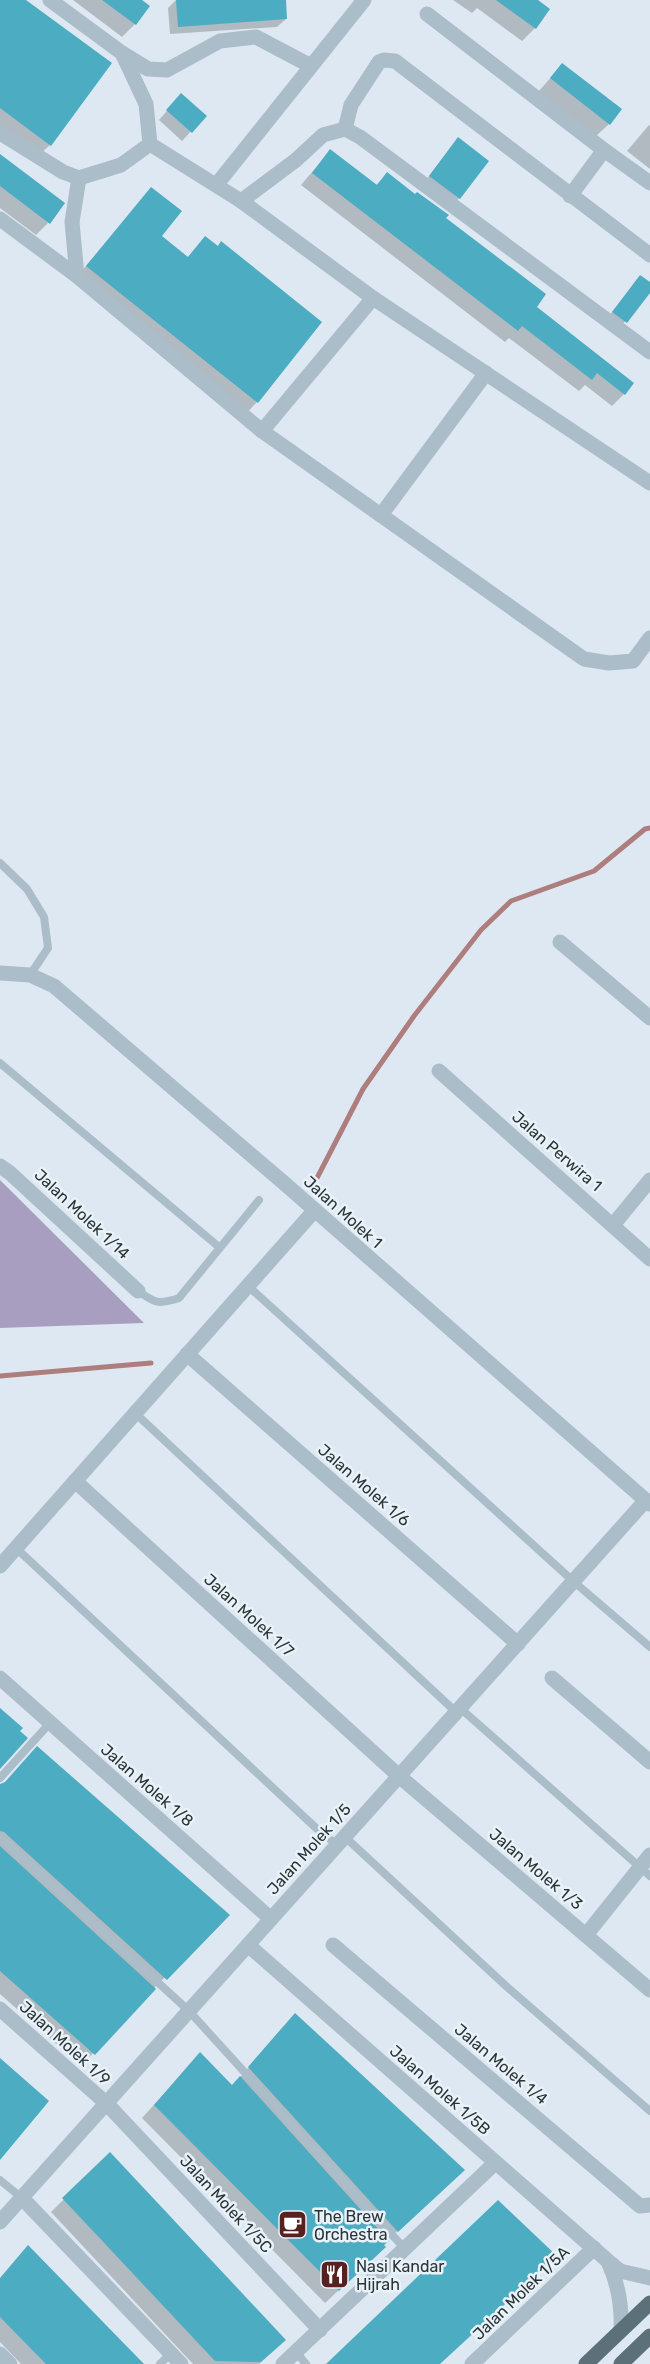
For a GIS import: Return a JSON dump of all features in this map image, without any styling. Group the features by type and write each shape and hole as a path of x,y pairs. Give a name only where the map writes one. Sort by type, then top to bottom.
{"main road":[{"path":"586,2364 650,2303"},
{"path":"621,2364 650,2336"}],"street":[{"path":"50,0 122,53 148,69 167,70 220,41 256,37 311,66"},
{"path":"217,184 364,0"},
{"path":"427,14 650,183"},
{"path":"122,53 146,104 150,144"},
{"path":"345,129 349,109 379,62 391,59 650,255"},
{"path":"241,201 296,160 323,135 345,129 360,136 650,352"},
{"path":"0,133 63,172 79,178 122,165 150,144"},
{"path":"150,144 217,184 373,298 650,483"},
{"path":"570,196 604,150"},
{"path":"77,276 72,222 79,178"},
{"path":"0,219 77,276 262,431 584,658 609,663 633,661 650,638"},
{"path":"262,431 373,298"},
{"path":"381,515 486,373"},
{"path":"560,942 650,1018"},
{"name":"Jalan Molek 1","path":"0,973 30,975 54,986 648,1502"},
{"name":"Jalan Perwira 1","path":"439,1071 650,1259"},
{"name":"Jalan Molek 1/14","path":"0,1166 138,1291"},
{"path":"613,1225 650,1180"},
{"path":"0,1566 314,1211"},
{"name":"Jalan Molek 1/6","path":"187,1354 518,1644"},
{"name":"Jalan Molek 1/7","path":"75,1481 399,1776"},
{"name":"Jalan Molek 1/5","path":"0,2222 573,1581 648,1502"},
{"name":"Jalan Molek 1/8","path":"0,1678 271,1919"},
{"path":"552,1678 650,1762"},
{"name":"Jalan Molek 1/3","path":"399,1776 650,1990"},
{"path":"586,1935 645,1872 650,1854"},
{"name":"Jalan Molek 1/5B","path":"248,1944 620,2271 650,2278"},
{"name":"Jalan Molek 1/4","path":"333,1945 640,2206 649,2205"},
{"name":"Jalan Molek 1/9","path":"0,2009 106,2103"},
{"name":"Jalan Molek 1/5C","path":"106,2103 320,2330"},
{"path":"284,2364 301,2358 320,2330 495,2163"},
{"path":"22,2198 170,2361"},
{"name":"Jalan Molek 1/5A","path":"472,2364 594,2248"},
{"name":"Jalan Molek 1/5B","path":"608,2261 616,2279 622,2305 621,2330"},
{"path":"0,2354 10,2364"}],"lane":[{"path":"0,863 27,889 44,917 48,948 30,975"},
{"path":"0,1063 219,1247"},
{"path":"138,1291 154,1302 166,1302 179,1298 259,1200"},
{"path":"248,1286 573,1581 650,1647"},
{"path":"135,1413 458,1710 645,1872"},
{"path":"16,1548 316,1828 341,1841 650,2111"},
{"path":"0,1778 50,1723"},
{"path":"0,1837 189,2011 405,2249"},
{"path":"0,2180 22,2198"}],"shaded area":[{"path":"0,1180 144,1323 0,1328"}],"building":[{"path":"0,0 26,0 112,63 51,146 0,108"},
{"path":"102,0 142,0 150,6 136,25"},
{"path":"176,0 286,0 287,19 178,27"},
{"path":"496,0 538,0 550,9 536,29"},
{"path":"562,63 622,109 610,125 550,78"},
{"path":"181,93 207,116 192,133 166,110"},
{"path":"458,137 489,161 460,199 429,176"},
{"path":"330,149 377,185 387,172 415,194 417,192 449,215 446,218 546,294 537,307 634,383 625,395 597,373 592,380 522,326 518,331 312,173"},
{"path":"0,154 65,203 50,224 0,186"},
{"path":"151,187 182,211 162,236 188,257 205,236 218,246 221,241 322,322 258,403 86,266"},
{"path":"640,275 650,282 650,293 627,323 612,312"},
{"path":"0,1708 23,1728 20,1731 28,1738 0,1769"},
{"path":"37,1746 230,1915 167,1980 4,1832 0,1831 0,1784 5,1782"},
{"path":"0,1846 156,1989 95,2055 0,1971"},
{"path":"295,2013 465,2170 398,2232 248,2067"},
{"path":"200,2052 232,2085 240,2076 389,2241 384,2245 386,2247 339,2291 154,2105"},
{"path":"0,2058 49,2101 0,2160"},
{"path":"110,2152 286,2340 261,2362 215,2361 62,2198"},
{"path":"498,2200 557,2256 440,2364 326,2364"},
{"path":"28,2245 144,2364 46,2364 0,2317 0,2278"}],"waterway":[{"path":"317,1178 363,1089 414,1016 481,930 511,901 594,871 645,829 650,828"},
{"path":"0,1376 151,1363"}],"place":[{"name":"The Brew Orchestra","path":"293,2225"},
{"name":"Nasi Kandar Hijrah","path":"335,2275"}]}
